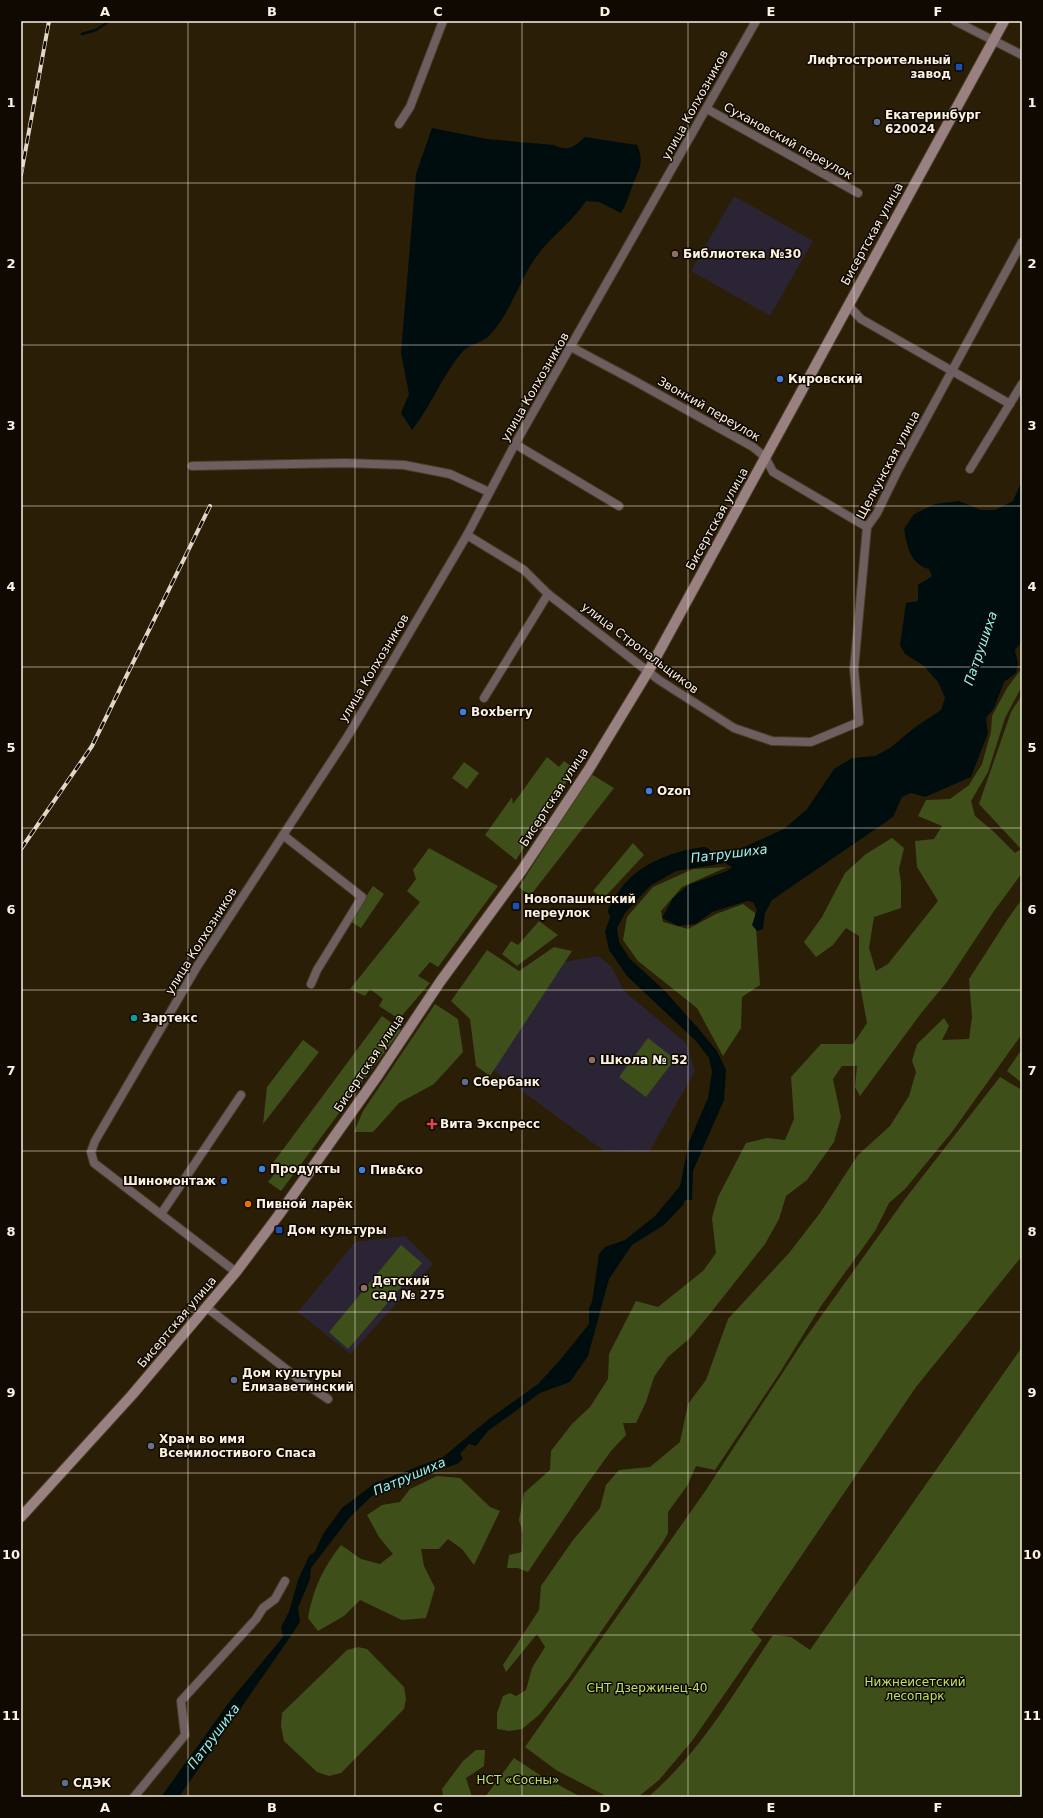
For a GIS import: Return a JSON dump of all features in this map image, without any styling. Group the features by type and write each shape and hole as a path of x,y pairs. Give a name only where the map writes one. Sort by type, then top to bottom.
{"main road":[{"name":"Бисертская улица","path":"21,1517 132,1395 236,1272 318,1160 440,982 520,872 589,769 649,670 1004,21"}],"street":[{"path":"399,124 410,107 443,21"},
{"name":"улица Колхозников","path":"236,1272 94,1163 91,1152 95,1141 198,965 346,739 467,535 515,444 756,21"},
{"path":"956,21 1022,55"},
{"name":"Сухановский переулок","path":"707,109 858,194"},
{"name":"Щелкунская улица","path":"859,722 854,669 868,527 878,513 898,470 1022,242"},
{"path":"848,305 861,320 1010,404"},
{"name":"Звонкий переулок","path":"571,347 753,447 765,458 773,472 868,527"},
{"path":"970,469 1022,384"},
{"path":"515,444 619,506"},
{"path":"192,466 345,463 404,465 450,474 489,492"},
{"name":"улица Стропальщиков","path":"467,535 524,570 548,594 649,670 659,680 734,728 772,741 811,742 859,722"},
{"path":"484,698 548,594"},
{"path":"283,835 362,897 317,970 311,984"},
{"path":"161,1214 241,1095"},
{"path":"206,1307 300,1380 328,1399"},
{"path":"134,1797 185,1735 181,1701 256,1619 262,1608 275,1599 286,1581"}],"shaded area":[{"path":"734,196 813,241 770,316 691,271"},
{"name":"Школа № 52","path":"598,956 611,966 624,991 686,1043 695,1071 649,1152 604,1151 493,1070 552,964"},
{"name":"Детский сад № 275","path":"405,1236 433,1264 350,1354 298,1312 355,1242"}],"green space":[{"path":"1022,668 1022,686 1005,718 988,772 971,801 975,816 993,831 1015,853 1021,849 979,804 1011,712 1022,695 1022,873 994,911 947,982 922,1012 860,1096 855,1087 857,1066 842,1066 833,1079 841,1117 834,1142 807,1180 786,1196 779,1219 765,1244 690,1338 668,1357 654,1377 646,1402 636,1423 623,1423 626,1435 611,1451 588,1483 528,1572 518,1568 507,1568 509,1555 522,1552 523,1534 519,1520 524,1493 550,1470 551,1451 572,1424 590,1407 608,1379 609,1354 636,1301 658,1307 703,1271 716,1253 712,1218 718,1197 746,1143 767,1138 785,1140 794,1119 791,1077 821,1044 853,1044 867,1023 859,979 859,936 846,928 833,945 816,957 804,942 822,917 845,873 866,854 892,838 904,848 899,869 901,883 901,908 874,917 869,948 876,971 888,964 938,901 917,867 915,841 934,839 942,826 918,816 926,800 950,799 969,785 982,764 991,732 992,716 1007,688"},
{"path":"547,757 559,767 564,761 575,769 516,860 485,835 512,797 513,804"},
{"path":"464,762 479,773 467,789 452,778"},
{"path":"591,774 614,788 530,896 519,887"},
{"path":"633,843 644,855 603,899 593,891"},
{"path":"429,848 498,886 438,967 430,962 418,976 430,983 399,1019 379,1006 383,999 370,989 365,996 350,989 420,902 407,891 416,879 413,870"},
{"path":"727,867 682,887 661,911 663,922 688,929 716,914 743,904 755,913 760,985 742,997 741,1028 723,1056 697,1008 638,961 623,940 627,917 653,887 693,869"},
{"path":"373,886 384,894 361,928 350,921"},
{"path":"1022,899 1022,1034 952,1132 905,1189 889,1203 875,1231 821,1306 779,1374 715,1470 696,1466 687,1486 668,1512 668,1533 663,1542 569,1678 539,1715 522,1729 509,1731 497,1729 497,1713 503,1696 510,1693 516,1696 526,1690 532,1668 545,1647 537,1634 506,1672 503,1665 539,1610 541,1586 573,1540 600,1508 606,1485 619,1470 650,1467 680,1442 688,1404 706,1380 728,1319 789,1253 820,1213 858,1155 890,1126 909,1096 916,1072 912,1061 917,1044 944,1018 949,1026 942,1040 969,1039 972,1017 969,979"},
{"path":"539,921 558,935 517,966 502,954 511,941 518,945"},
{"path":"554,947 572,951 490,1076 476,1066 470,1019 451,1001 487,950 519,971"},
{"path":"435,1004 458,1019 463,1052 434,1084 399,1103 373,1132 354,1132 363,1111"},
{"path":"382,1016 401,1030 281,1191 268,1182 276,1172 270,1167"},
{"path":"648,1038 675,1059 646,1097 619,1077"},
{"path":"303,1040 319,1052 263,1124 267,1087"},
{"path":"1022,1049 1022,1083 1007,1071"},
{"name":"СНТ Дзержинец-40","path":"1000,1077 1022,1090 1022,1256 916,1387 751,1630 762,1640 692,1741 659,1780 638,1797 608,1797 556,1770 525,1747 706,1490 804,1340 905,1199"},
{"path":"401,1245 422,1263 348,1349 329,1332"},
{"name":"Нижнеисетский лесопарк","path":"1022,1347 1022,1797 648,1797 667,1780 700,1741 716,1720 773,1635 791,1637 810,1650"},
{"path":"437,1476 460,1478 490,1507 500,1511 474,1565 462,1549 448,1539 439,1549 421,1549 424,1566 435,1588 426,1618 402,1620 360,1600 344,1616 318,1631 308,1618 313,1597 324,1571 341,1545 361,1559 380,1564 393,1554 379,1537 367,1515 382,1505 400,1502 410,1489"},
{"path":"358,1647 367,1649 404,1687 406,1699 404,1709 341,1773 329,1776 317,1772 284,1741 281,1726 282,1713 347,1650"},
{"path":"476,1750 485,1750 484,1766 466,1778 472,1797 443,1797 442,1789 463,1761"},
{"name":"НСТ «Сосны»","path":"514,1758 540,1775 581,1797 485,1797"}],"water":[{"path":"432,128 487,139 554,145 563,148 574,146 585,137 637,145 640,152 641,163 627,202 621,213 599,202 586,201 574,217 546,244 528,269 503,318 489,336 463,351 449,370 412,430 401,413 409,394 401,353 416,174"},
{"path":"1022,480 1022,642 1015,650 1018,663 1016,673 1004,682 994,708 986,718 988,733 971,777 925,797 911,793 902,797 893,817 772,900 765,913 763,929 757,931 752,925 757,910 753,902 747,901 712,912 696,924 678,926 662,918 673,898 688,885 727,871 732,867 725,863 676,871 650,886 625,913 617,928 619,942 630,959 664,990 698,1028 717,1051 726,1070 724,1100 693,1171 692,1200 685,1200 683,1205 664,1225 632,1245 609,1279 588,1356 570,1382 540,1393 488,1431 476,1446 469,1444 460,1454 463,1459 457,1464 392,1486 372,1496 350,1517 311,1568 310,1579 298,1608 300,1622 286,1643 179,1797 161,1797 230,1701 283,1637 281,1627 289,1612 298,1580 309,1556 315,1552 323,1534 342,1508 375,1483 443,1457 489,1419 538,1384 560,1360 589,1324 589,1308 592,1302 599,1254 605,1247 625,1240 655,1216 680,1186 689,1142 708,1098 712,1072 709,1058 697,1042 627,976 609,950 605,931 612,912 635,884 649,873 669,863 713,851 742,848 784,829 807,809 834,769 852,758 875,756 890,748 914,728 941,710 945,698 938,682 924,666 905,654 900,645 906,603 918,601 918,585 932,576 929,569 923,567 910,554 904,529 914,514 935,504 959,501 981,510 995,510 1013,501"}],"waterway":[{"path":"82,34 96,30 109,21"},
{"name":"Патрушиха","path":"615,911 630,888 654,869 674,861 704,854"}],"railway":[{"path":"21,175 49,21"},
{"path":"21,849 92,746 210,506"}],"place":[{"name":"Лифтостроительный завод","path":"959,67"},
{"name":"Екатеринбург 620024","path":"877,122"},
{"name":"Библиотека №30","path":"675,254"},
{"name":"Кировский","path":"780,379"},
{"name":"Boxberry","path":"463,712"},
{"name":"Ozon","path":"649,791"},
{"name":"Новопашинский переулок","path":"516,906"},
{"name":"Зартекс","path":"134,1018"},
{"name":"Школа № 52","path":"592,1060"},
{"name":"Сбербанк","path":"465,1082"},
{"name":"Вита Экспресс","path":"432,1124"},
{"name":"Продукты","path":"262,1169"},
{"name":"Пив&ко","path":"362,1170"},
{"name":"Шиномонтаж","path":"224,1181"},
{"name":"Пивной ларёк","path":"248,1204"},
{"name":"Дом культуры","path":"279,1230"},
{"name":"Детский сад № 275","path":"364,1288"},
{"name":"Дом культуры Елизаветинский","path":"234,1380"},
{"name":"Храм во имя Всемилостивого Спаса","path":"151,1446"},
{"name":"СДЭК","path":"65,1783"}]}
